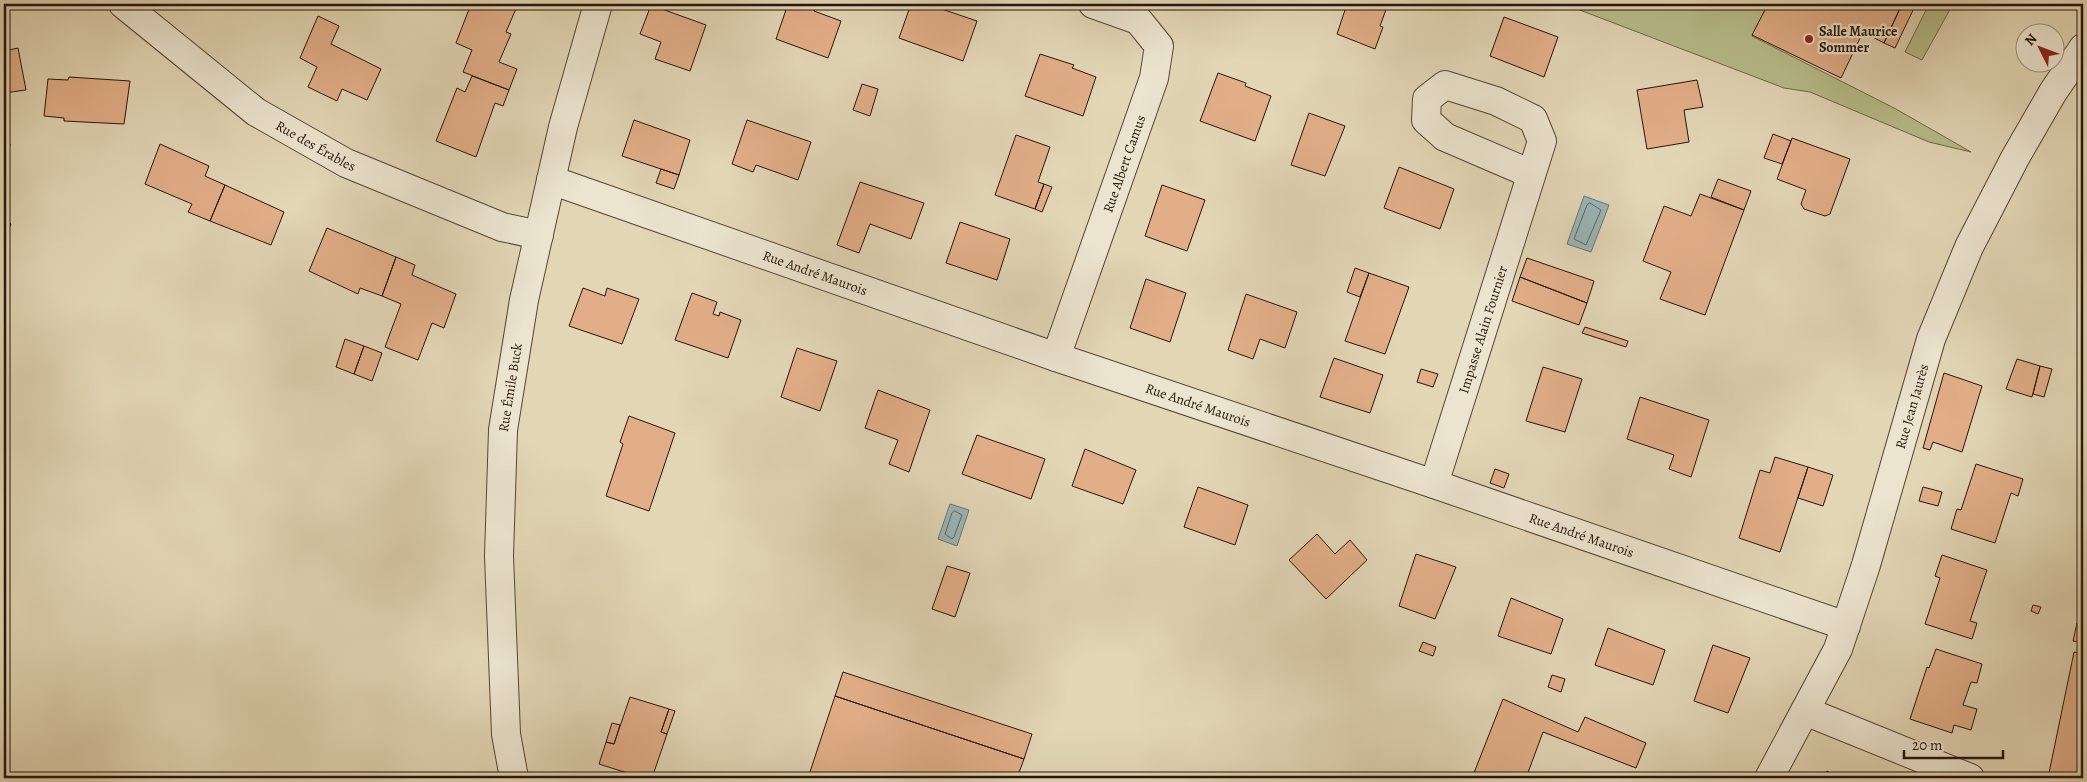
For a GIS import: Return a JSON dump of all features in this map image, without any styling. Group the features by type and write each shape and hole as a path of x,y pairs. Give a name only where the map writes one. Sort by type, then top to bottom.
{"street":[{"name":"Rue des Érables","path":"123,4 256,112 346,163 502,227 538,235"},
{"name":"Rue Émile Buck","path":"514,778 506,734 499,556 503,430 524,300 538,235 563,127 598,4"},
{"name":"Rue Albert Camus","path":"1056,357 1154,78 1159,46 1138,20 1093,4"},
{"name":"Rue Jean Jaurès","path":"1769,778 1838,649 1866,565 1931,339 1961,265 2015,158 2053,92 2083,48"},
{"name":"Impasse Alain Fournier","path":"1434,484 1532,174"},
{"name":"Rue André Maurois","path":"551,180 574,186 1056,357 1434,484 1846,626"},
{"path":"1805,710 1970,778"}],"green space":[{"path":"1564,4 1768,4 1752,36 1896,109 1971,152 1929,142 1810,92 1784,88"},
{"path":"1929,4 1953,4 1922,60 1905,52"}],"water":[{"path":"1584,196 1609,205 1591,252 1567,244"},
{"path":"950,504 969,510 957,546 938,539"}],"building":[{"path":"471,4 518,4 506,32 511,34 499,62 517,69 509,90 463,72 472,50 456,43"},
{"path":"788,4 816,4 814,11 841,21 828,58 776,39"},
{"path":"911,4 927,4 977,21 963,61 899,38"},
{"path":"1347,4 1388,4 1380,26 1383,27 1375,49 1337,34"},
{"name":"Salle Maurice Sommer","path":"1768,4 1902,4 1884,43 1863,32 1841,78 1752,35"},
{"path":"1902,4 1916,4 1895,48 1884,43"},
{"path":"651,5 706,25 690,71 655,59 661,42 640,34"},
{"path":"318,16 339,26 331,44 381,69 367,100 342,89 337,101 308,87 317,67 300,58"},
{"path":"1504,17 1558,37 1544,77 1490,56"},
{"path":"18,48 26,90 4,93 4,51"},
{"path":"1040,54 1074,65 1072,68 1096,77 1083,116 1025,96"},
{"path":"1218,73 1246,83 1245,86 1271,96 1255,141 1200,121"},
{"path":"472,76 509,90 503,106 495,103 476,157 436,141 457,88 465,92"},
{"path":"69,77 130,81 124,124 64,121 64,118 44,116 48,79 68,80"},
{"path":"1697,80 1703,107 1684,110 1689,142 1647,149 1637,90"},
{"path":"862,84 878,89 870,116 853,110"},
{"path":"4,106 10,146 4,147"},
{"path":"1309,113 1345,126 1325,176 1291,165"},
{"path":"634,120 690,140 679,175 622,156"},
{"path":"747,120 811,142 798,180 756,165 753,172 732,164"},
{"path":"1773,134 1791,141 1782,164 1764,158"},
{"path":"1016,135 1050,147 1038,182 1044,184 1035,209 995,195"},
{"path":"1792,138 1850,159 1830,214 1825,216 1804,209 1801,204 1806,190 1777,179"},
{"path":"160,144 209,166 205,176 225,185 210,221 188,212 192,204 145,184"},
{"path":"1399,167 1454,189 1440,229 1384,208"},
{"path":"661,169 679,175 674,189 656,183"},
{"path":"1718,179 1751,191 1744,210 1711,197"},
{"path":"860,182 924,203 911,239 870,224 859,253 837,245"},
{"path":"1044,184 1052,187 1042,212 1035,209"},
{"path":"225,185 284,212 271,245 210,221"},
{"path":"1162,185 1205,200 1187,251 1145,236"},
{"path":"1700,194 1744,210 1705,315 1660,299 1671,272 1643,261 1664,206 1691,216"},
{"path":"4,221 11,224 6,236 4,235"},
{"path":"960,222 1010,239 997,280 946,263"},
{"path":"327,228 396,257 382,296 360,288 358,294 309,271"},
{"path":"396,257 415,265 412,275 456,294 444,328 432,323 418,360 385,347 401,304 382,296"},
{"path":"1527,258 1594,281 1587,303 1520,277"},
{"path":"1355,268 1369,273 1360,297 1347,292"},
{"path":"1369,273 1409,287 1385,354 1345,341"},
{"path":"1520,277 1587,303 1579,325 1512,301"},
{"path":"1146,279 1186,293 1170,342 1130,328"},
{"path":"583,288 605,296 607,288 639,299 622,344 569,326"},
{"path":"692,293 717,302 713,314 719,316 720,312 741,320 728,358 675,340"},
{"path":"1246,294 1297,312 1285,348 1260,339 1253,359 1228,350"},
{"path":"1585,327 1628,341 1626,347 1582,333"},
{"path":"345,339 364,346 354,374 336,367"},
{"path":"364,346 382,353 372,381 354,374"},
{"path":"797,348 837,361 820,411 781,397"},
{"path":"1334,358 1383,375 1370,413 1320,397"},
{"path":"2017,359 2040,366 2032,397 2006,389"},
{"path":"2040,366 2052,369 2044,397 2033,394"},
{"path":"1543,367 1582,379 1565,432 1526,421"},
{"path":"1421,369 1438,374 1433,387 1417,382"},
{"path":"1944,373 1982,386 1962,452 1933,442 1930,450 1923,448"},
{"path":"878,390 930,410 909,472 889,464 898,440 865,428"},
{"path":"1640,397 1709,420 1691,477 1669,469 1674,455 1627,439"},
{"path":"629,416 675,433 649,511 606,496 623,444 620,442"},
{"path":"977,435 1045,459 1031,499 962,474"},
{"path":"1085,449 1136,470 1123,504 1072,486"},
{"path":"1775,457 1808,467 1780,552 1739,538 1760,470 1770,473"},
{"path":"1976,464 2023,479 2018,496 2011,493 1995,543 1951,529 1957,509 1961,510"},
{"path":"1808,467 1833,475 1823,506 1798,498"},
{"path":"1495,469 1509,474 1504,488 1490,483"},
{"path":"1198,487 1248,505 1235,545 1184,527"},
{"path":"1923,487 1942,492 1938,506 1919,501"},
{"path":"1317,534 1335,554 1350,540 1367,560 1326,599 1289,560"},
{"path":"1416,554 1456,567 1435,619 1399,606"},
{"path":"1942,555 1987,570 1970,621 1977,623 1972,639 1925,624 1940,578 1935,576"},
{"path":"947,566 970,573 955,617 932,609"},
{"path":"1511,598 1563,619 1551,654 1498,636"},
{"path":"2033,605 2041,607 2038,614 2031,611"},
{"path":"2077,623 2083,624 2083,643 2073,641"},
{"path":"1608,628 1665,650 1653,685 1595,665"},
{"path":"1423,642 1436,647 1433,656 1419,651"},
{"path":"1713,645 1750,658 1728,713 1694,701"},
{"path":"1936,649 1982,664 1977,683 1971,682 1963,705 1977,709 1971,730 1954,725 1952,733 1910,719 1927,667 1929,668"},
{"path":"2074,652 2083,654 2083,778 2048,778"},
{"path":"843,672 1032,734 1024,759 835,696"},
{"path":"1552,675 1565,679 1561,692 1548,687"},
{"path":"835,696 1024,759 1017,778 808,778"},
{"path":"630,697 669,709 661,732 667,734 652,778 643,778 599,764 606,742 614,744"},
{"path":"1503,699 1578,732 1585,717 1646,743 1636,768 1543,732 1526,778 1472,778"},
{"path":"669,709 675,711 667,734 661,732"},
{"path":"612,723 620,725 614,744 606,742"},
{"path":"1827,771 1839,778 1822,778"}],"place":[{"name":"Salle Maurice Sommer","path":"1809,39"}]}
